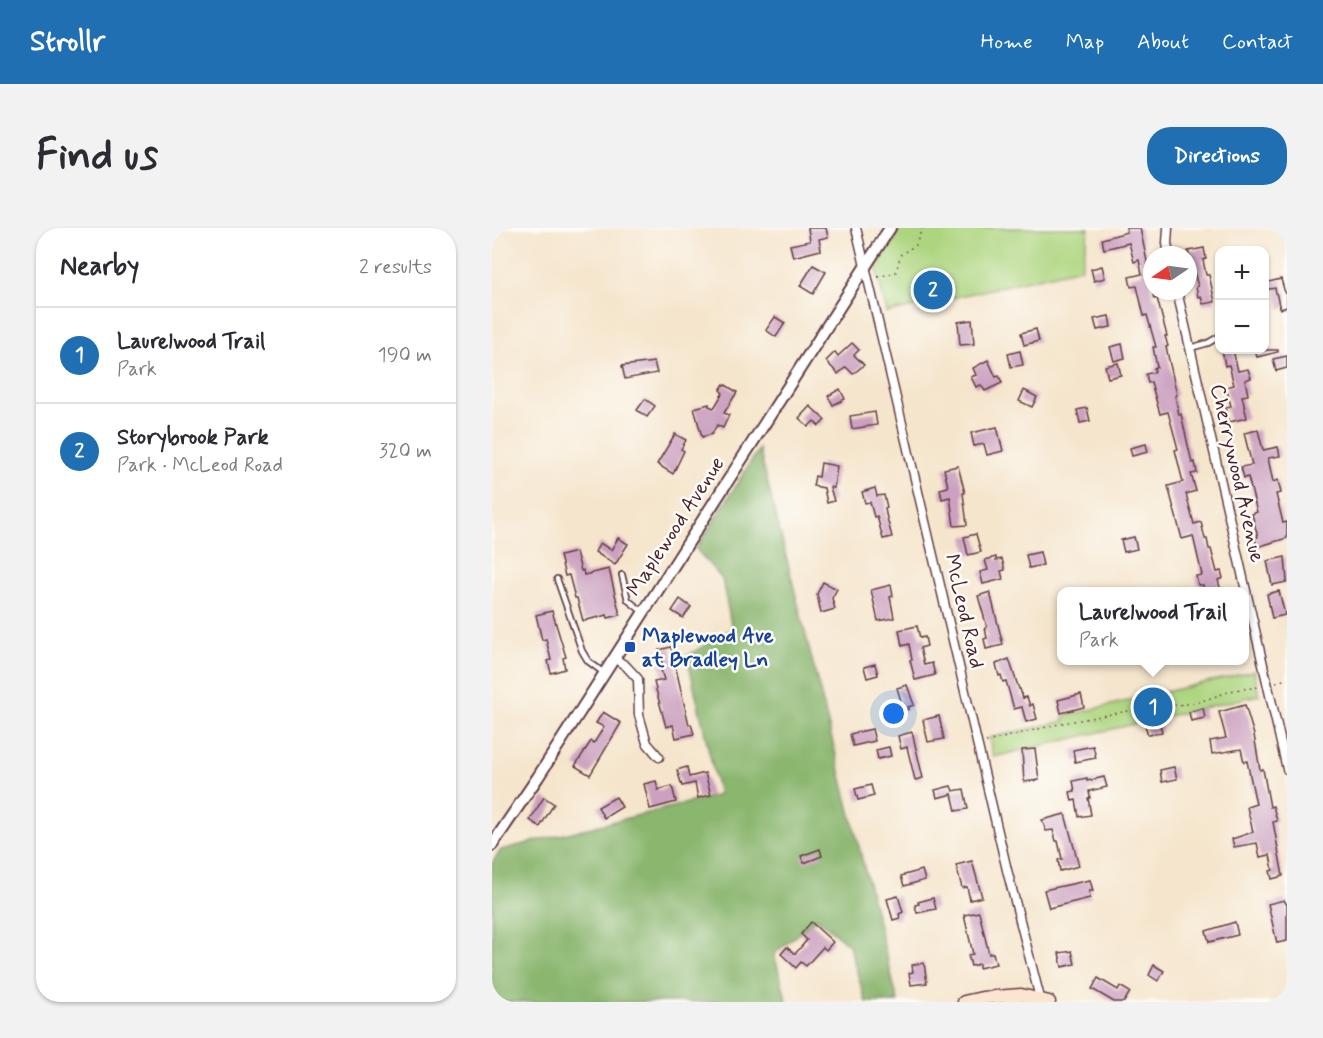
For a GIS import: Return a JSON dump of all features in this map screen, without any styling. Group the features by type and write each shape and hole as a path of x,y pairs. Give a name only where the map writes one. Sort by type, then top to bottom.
{"main road":[{"path":"971,1001 1021,995 1044,1001"}],"street":[{"name":"McLeod Road","path":"856,228 1021,928 1044,1001"},
{"name":"Maplewood Avenue","path":"492,845 890,228"},
{"path":"1168,228 1168,246"},
{"name":"Cherrywood Avenue","path":"1180,300 1245,587"},
{"name":"Cherrywood Avenue","path":"1249,604 1287,769"},
{"path":"614,658 626,666 638,679 639,715 647,743 659,757"}],"lane":[{"path":"1190,348 1215,339"},
{"path":"622,575 627,600 643,612"},
{"path":"557,579 582,651 588,661 604,673"}],"path":[{"path":"868,282 880,275 896,272 900,254 916,245 922,228"},
{"path":"976,740 984,742 1063,723 1139,709 1196,703 1234,690 1268,686 1287,679"}],"green space":[{"path":"901,228 1089,228 1081,268 887,313 876,267"},
{"path":"759,449 898,1002 866,1002 849,945 817,918 774,954 787,1002 492,1002 492,863 501,850 719,795 687,656 732,629 722,579 696,549"},
{"path":"1254,671 1259,695 993,757 989,738 1064,721 1064,716"}],"building":[{"path":"808,228 826,228 828,237 819,239 821,250 793,257 790,245 810,241"},
{"path":"1126,228 1140,228 1144,246 1143,300 1158,300 1167,336 1165,336 1168,346 1166,347 1179,415 1181,414 1192,463 1195,462 1197,473 1191,474 1196,491 1186,494 1194,524 1201,522 1217,572 1221,571 1223,578 1218,580 1220,587 1198,585 1196,576 1202,575 1193,536 1182,539 1168,486 1183,482 1175,450 1178,449 1168,412 1160,414 1151,382 1148,383 1146,374 1155,372 1154,368 1157,367 1153,347 1156,347 1147,315 1144,316 1137,286 1131,287 1129,277 1142,274 1139,260 1134,262 1129,243 1104,249 1102,239 1127,232"},
{"path":"1204,248 1206,259 1203,260 1206,275 1209,275 1215,302 1203,304 1201,296 1198,297 1197,249"},
{"path":"813,265 826,272 813,294 800,286"},
{"path":"1102,266 1105,278 1094,281 1091,269"},
{"path":"1281,279 1285,293 1287,292 1287,307 1280,309 1275,288 1269,289 1269,282"},
{"path":"1109,316 1111,327 1097,330 1094,319"},
{"path":"775,317 785,323 776,337 766,330"},
{"path":"972,320 974,344 960,345 958,322"},
{"path":"1036,329 1039,341 1024,345 1021,333"},
{"path":"852,343 859,350 854,355 864,365 853,374 846,367 838,374 826,361 835,352 838,356"},
{"path":"1122,344 1125,358 1114,361 1110,347"},
{"path":"1269,350 1278,350 1278,352 1257,357 1256,354 1269,354"},
{"path":"1020,351 1023,365 1011,367 1008,354"},
{"path":"1223,354 1234,354 1238,371 1248,369 1251,378 1245,380 1248,395 1242,396 1247,418 1229,422 1226,407 1231,406 1226,387 1234,385 1229,365 1225,366"},
{"path":"1287,356 1287,368 1276,371 1273,359"},
{"path":"988,360 996,377 999,376 1002,383 985,391 981,385 976,387 971,377 976,375 973,368"},
{"path":"654,362 657,373 625,379 622,366"},
{"path":"1118,363 1121,375 1108,378 1105,366"},
{"path":"724,384 737,392 724,413 729,415 723,428 717,425 712,434 702,437 694,408 709,404 714,408 723,393 720,390"},
{"path":"840,389 845,399 833,405 828,396"},
{"path":"1024,390 1037,397 1032,407 1019,401"},
{"path":"645,399 655,406 647,417 637,410"},
{"path":"810,406 825,420 819,426 814,421 808,427 799,418"},
{"path":"1087,408 1090,421 1080,423 1077,410"},
{"path":"875,412 877,425 852,429 850,416"},
{"path":"997,427 1003,451 987,455 984,444 974,446 971,433"},
{"path":"1258,430 1263,450 1278,447 1280,456 1268,458 1273,482 1278,480 1281,493 1276,494 1283,523 1287,522 1287,538 1257,547 1255,538 1258,537 1252,514 1257,512 1248,477 1244,478 1241,467 1252,465 1244,433"},
{"path":"675,434 686,440 681,449 684,451 673,474 657,464"},
{"path":"1146,444 1148,452 1132,456 1130,448"},
{"path":"821,463 837,466 834,488 830,487 834,501 827,503 824,488 813,486 815,476 819,477"},
{"path":"958,466 965,493 963,493 967,525 954,526 950,497 942,499 940,489 948,487 944,469"},
{"path":"875,488 877,496 884,495 892,537 883,539 877,516 874,517 870,502 865,503 862,492"},
{"path":"976,534 981,552 968,555 964,537"},
{"path":"1134,537 1137,549 1124,552 1121,540"},
{"path":"618,538 628,544 615,565 595,552 600,543 611,550"},
{"path":"576,552 584,575 609,569 620,615 608,618 607,615 583,621 569,575 565,576 560,556"},
{"path":"1040,552 1043,565 1029,568 1026,555"},
{"path":"996,557 996,560 1002,559 1005,570 1001,571 1003,579 983,584 980,572 988,570 985,560"},
{"path":"1285,557 1287,582 1272,585 1267,561"},
{"path":"823,582 837,589 832,598 835,609 821,613 817,594"},
{"path":"891,585 893,596 890,597 894,618 878,621 871,590"},
{"path":"1279,591 1285,615 1272,618 1267,594"},
{"path":"990,592 1003,645 986,649 984,639 987,638 985,628 987,627 978,596"},
{"path":"680,599 691,607 683,618 672,611"},
{"path":"552,611 566,657 563,658 565,669 551,673 548,661 551,660 546,639 542,640 536,615"},
{"path":"917,626 920,638 925,637 927,646 920,648 924,665 932,663 935,675 915,680 909,644 902,646 899,630"},
{"path":"671,647 689,725 691,724 694,734 676,738 673,725 666,727 654,682 664,680 659,663 662,662 659,650"},
{"path":"1009,659 1023,698 1027,697 1030,706 1033,704 1037,719 1026,722 1022,707 1014,709 1006,681 1003,682 1001,675 999,676 996,664"},
{"path":"875,664 878,675 867,678 864,667"},
{"path":"907,685 914,705 898,712 895,703 901,701 897,688"},
{"path":"1081,694 1084,707 1061,713 1058,700"},
{"path":"1245,705 1254,735 1260,770 1263,769 1270,807 1273,806 1277,821 1273,822 1283,876 1272,879 1270,855 1260,857 1257,843 1234,847 1232,839 1253,832 1247,807 1256,804 1247,761 1244,762 1241,749 1212,754 1210,741 1226,738 1219,712"},
{"path":"1203,708 1205,718 1191,721 1189,712"},
{"path":"603,712 621,723 590,775 575,766 591,741 594,743 604,727 596,723"},
{"path":"939,716 944,739 928,742 923,720"},
{"path":"1159,721 1162,732 1148,735 1145,725"},
{"path":"872,729 875,741 853,746 850,734"},
{"path":"912,732 923,778 915,780 907,747 901,749 898,736"},
{"path":"1093,746 1096,758 1075,762 1073,750"},
{"path":"889,747 891,756 878,759 876,750"},
{"path":"1035,749 1039,780 1024,782 1022,750"},
{"path":"687,767 689,777 705,773 711,795 698,798 695,783 682,786 677,770"},
{"path":"1174,767 1177,779 1162,782 1160,770"},
{"path":"1104,777 1107,787 1089,791 1091,815 1079,817 1076,800 1072,801 1070,792 1075,791 1073,781"},
{"path":"656,781 658,790 672,786 676,802 650,809 644,784"},
{"path":"871,785 874,796 858,800 855,789"},
{"path":"951,786 953,791 964,789 968,809 956,811 952,794 937,798 935,790"},
{"path":"544,797 554,804 540,827 530,820"},
{"path":"616,797 622,807 604,818 598,807"},
{"path":"1065,814 1079,866 1060,871 1058,860 1062,859 1058,841 1056,841 1053,830 1046,831 1042,820"},
{"path":"820,849 822,856 804,863 801,856"},
{"path":"972,861 982,897 970,900 967,887 962,888 956,865"},
{"path":"922,870 925,880 904,886 901,876"},
{"path":"1090,880 1093,891 1089,891 1090,898 1049,908 1044,890"},
{"path":"898,896 903,912 899,914 900,918 893,920 887,899"},
{"path":"933,898 936,909 917,913 915,905 919,904 918,902"},
{"path":"1284,900 1287,905 1287,941 1277,943 1268,904"},
{"path":"979,912 989,954 993,953 996,964 979,968 979,964 971,966 968,955 973,954 964,915"},
{"path":"811,922 833,942 826,950 823,947 806,966 801,962 796,968 781,954 787,947 795,954 807,940 801,934"},
{"path":"1235,922 1238,935 1209,942 1206,931"},
{"path":"1072,951 1075,964 1062,967 1059,953"},
{"path":"924,963 927,983 911,985 909,973 913,972 912,965"},
{"path":"1154,965 1164,971 1158,981 1149,975"},
{"path":"1098,978 1118,990 1120,986 1130,992 1124,1002 1114,1002 1092,989"}],"place":[{"name":"Storybrook Park","path":"933,290"},
{"name":"Maplewood Ave at Bradley Ln","path":"630,647"},
{"name":"Laurelwood Trail","path":"1153,707"}]}
